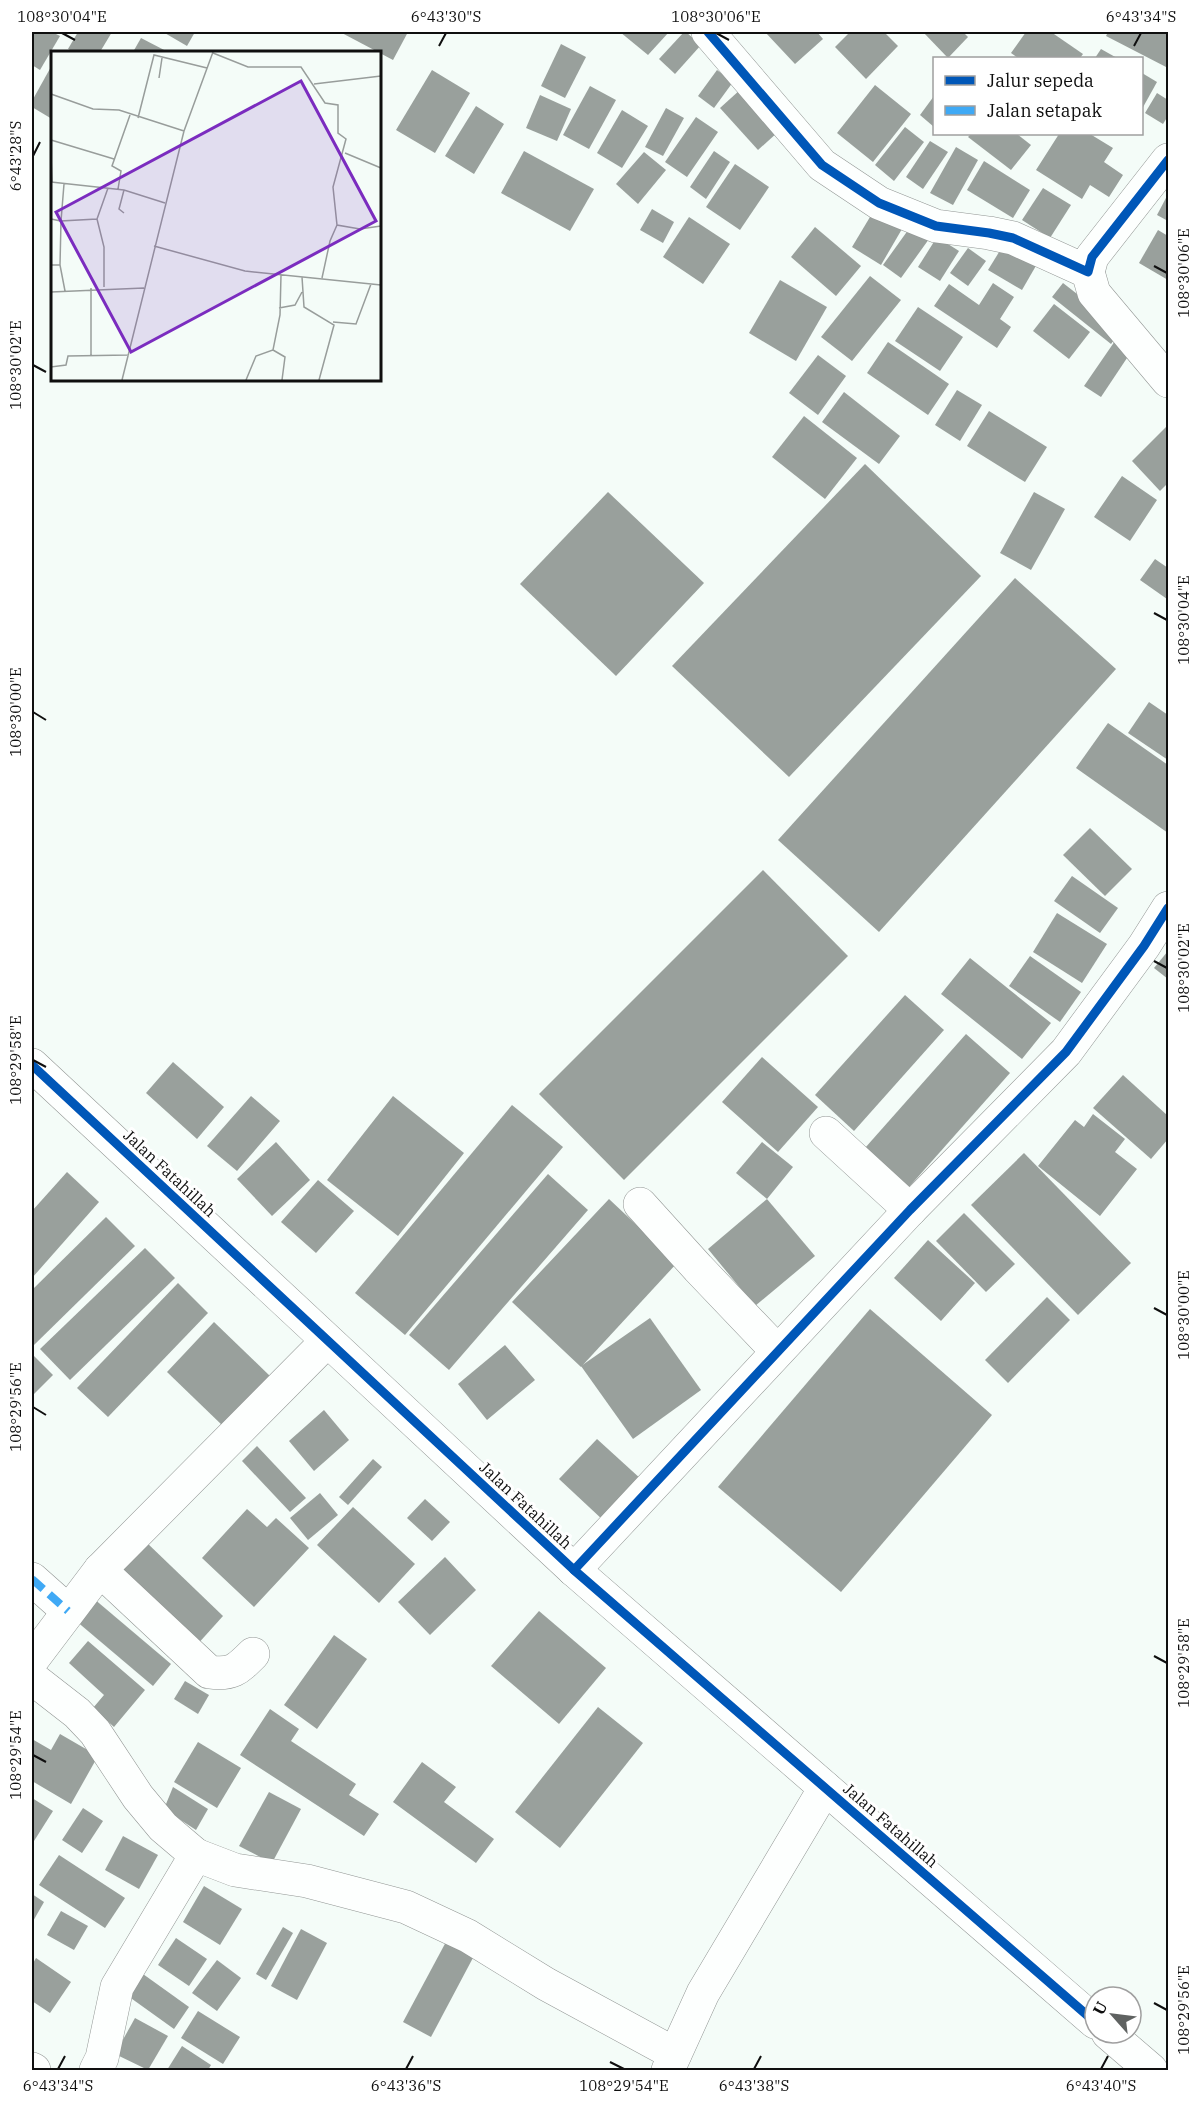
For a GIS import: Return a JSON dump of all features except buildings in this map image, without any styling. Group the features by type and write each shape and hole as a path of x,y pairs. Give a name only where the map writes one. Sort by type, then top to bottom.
{"street":[{"path":"708,32 822,165 879,203 936,226 989,232 1013,238 1088,272"},
{"path":"1168,160 1092,257 1088,272 1094,293 1168,381"},
{"path":"574,1570 910,1210 1066,1052 1144,946 1168,908"},
{"name":"Jalan Fatahillah","path":"32,1065 574,1570 1083,2012"},
{"path":"826,1133 910,1210"},
{"path":"640,1204 777,1352"},
{"path":"32,1660 100,1570 327,1341"},
{"path":"100,1570 209,1672 225,1674 240,1666 253,1654"},
{"path":"32,1578 68,1611"},
{"path":"32,1678 77,1713 89,1726 150,1812 163,1827 196,1855 235,1869 307,1881 406,1907 468,1936 671,2062 702,1993 825,1788"},
{"path":"96,2070 102,2058 117,1987 196,1855"},
{"path":"1122,2045 1151,2070"}],"marked path":[{"path":"32,1579 68,1611"}],"cycle path":[{"path":"708,32 822,165 879,203 936,226 1013,238 1088,272 1092,257 1168,160"},
{"path":"574,1570 910,1210 1066,1052 1144,946 1168,908"},
{"path":"32,1065 574,1570 1083,2012"}]}
